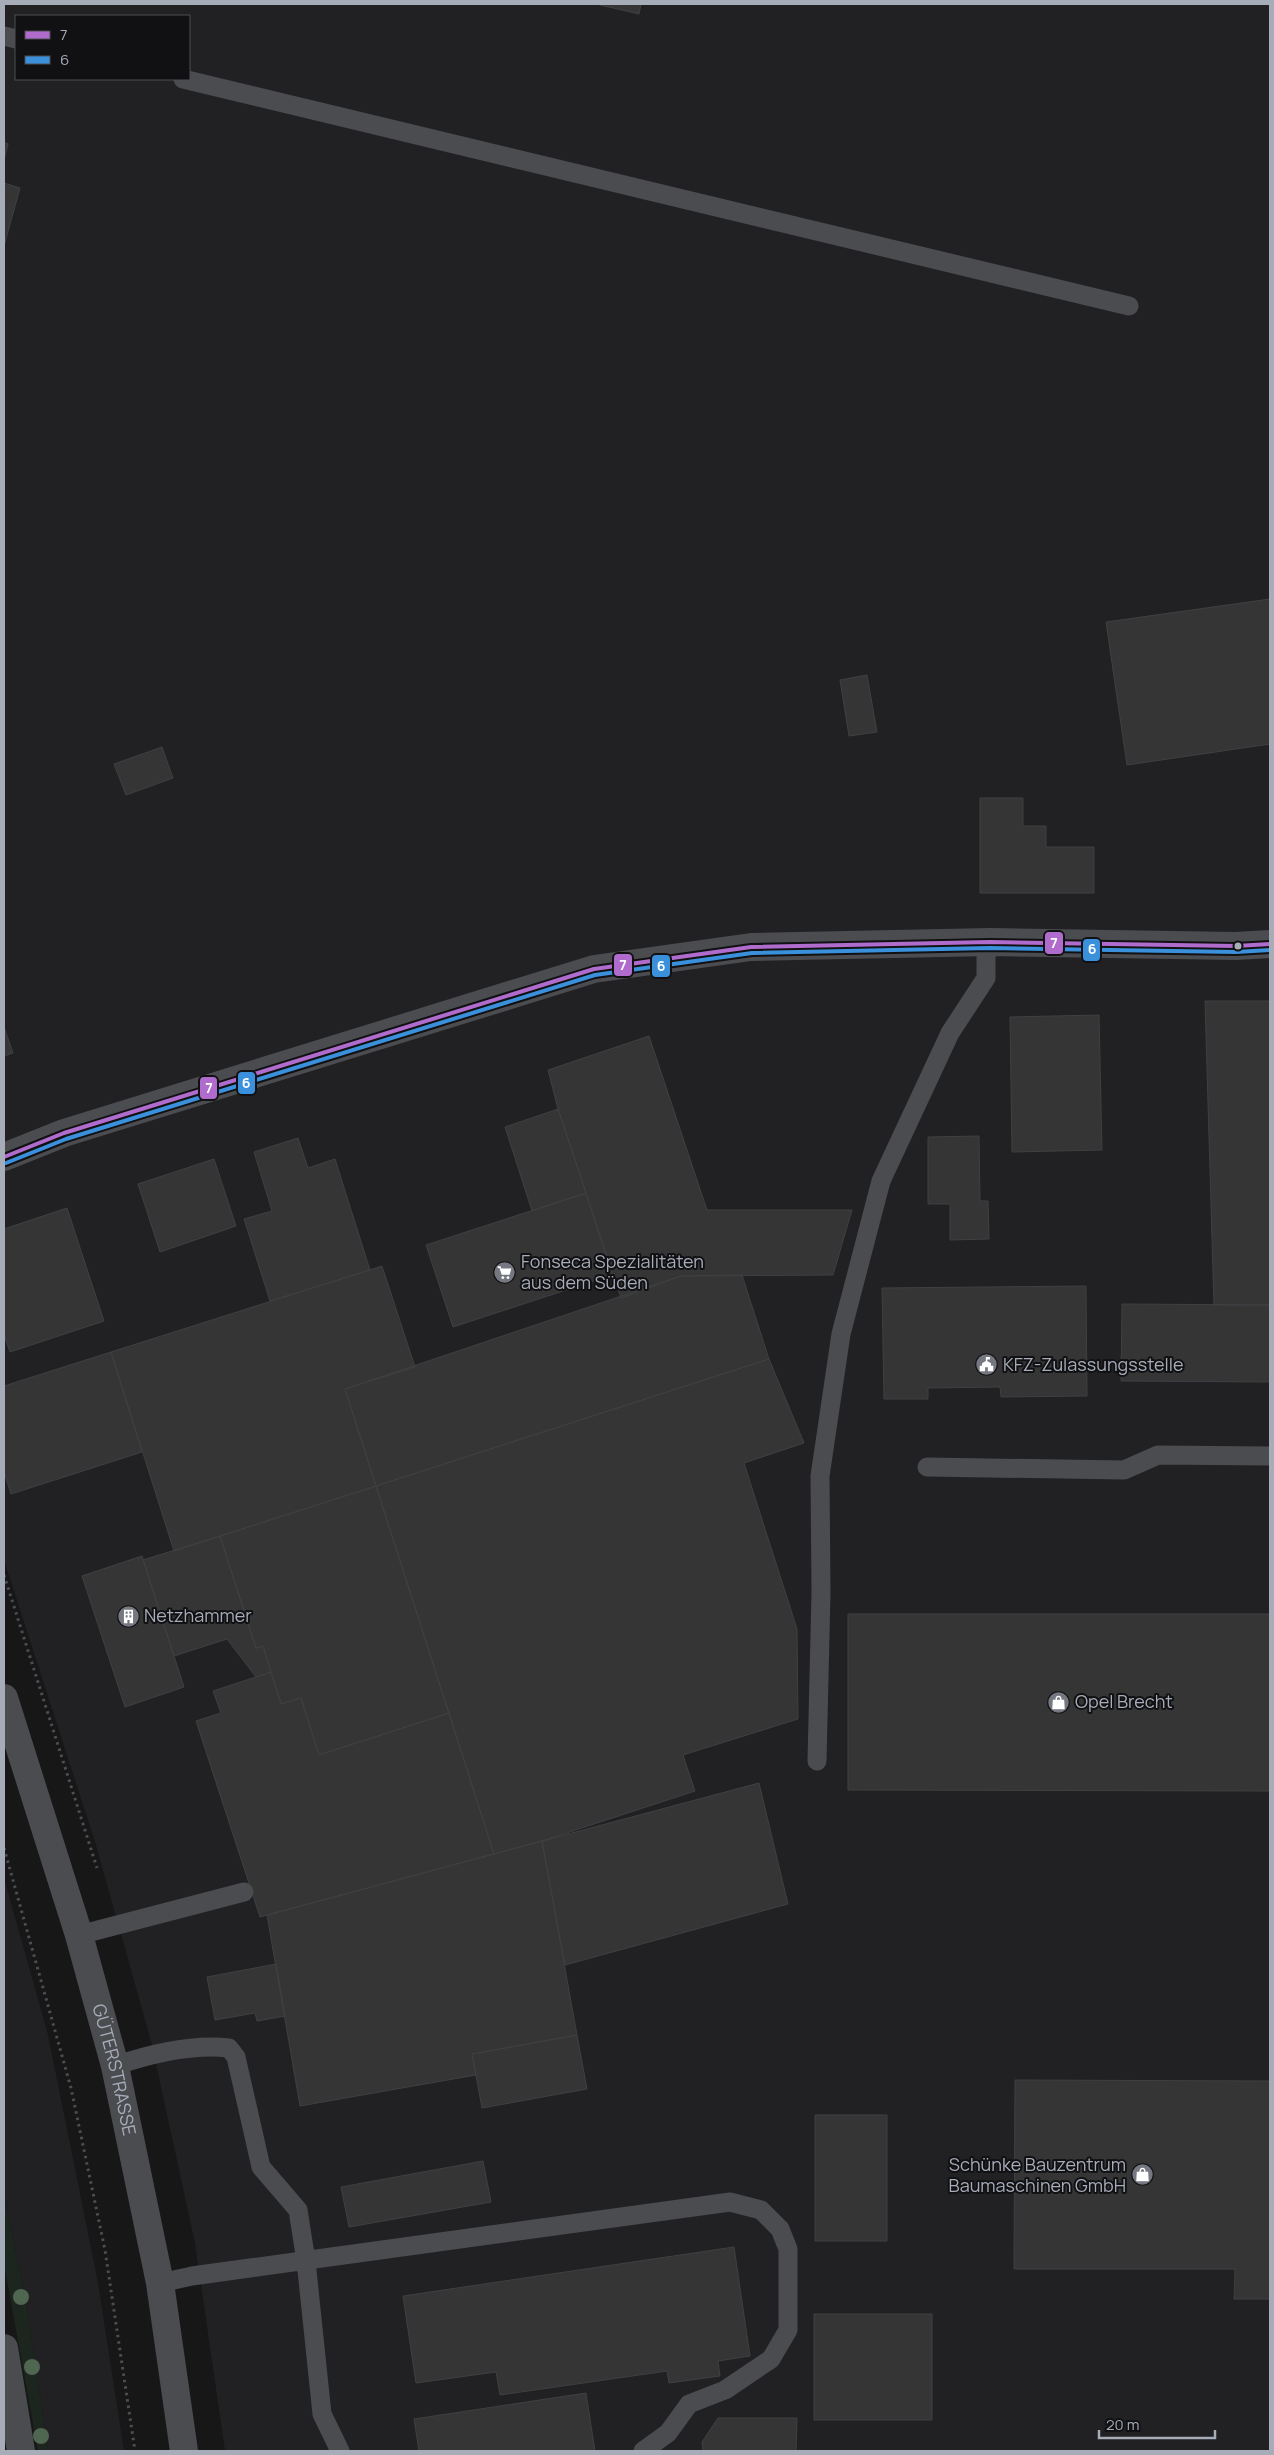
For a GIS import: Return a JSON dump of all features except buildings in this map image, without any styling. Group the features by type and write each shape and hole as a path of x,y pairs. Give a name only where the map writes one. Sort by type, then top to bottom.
{"street":[{"path":"4,1157 64,1134 594,969 751,948 986,942 1270,944"},
{"name":"GÜTERSTRASSE","path":"4,1698 79,1935 115,2066 160,2283 184,2451"},
{"path":"4,2348 21,2451"}],"lane":[{"path":"186,80 1129,306"},
{"path":"817,1761 821,1593 820,1476 841,1334 881,1181 950,1033 986,978 986,942"},
{"path":"927,1467 1124,1470 1158,1455 1270,1456"},
{"path":"79,1935 244,1892"},
{"path":"115,2066 145,2056 214,2046 229,2048 236,2057 261,2167 298,2210 306,2262 322,2414 340,2451"},
{"path":"160,2283 192,2276 306,2262 730,2202 761,2210 780,2229 788,2248 788,2330 771,2359 725,2390 689,2404 668,2433 643,2451"}],"path":[{"path":"4,1848 71,2088 105,2250 135,2451"}],"shaded area":[{"path":"4,4 1270,4 1270,2451 225,2451 195,2243 151,2041 96,1845 4,1560"},
{"path":"4,1878 48,2035 98,2283 124,2451 48,2451 27,2306 4,2193"},
{"path":"4,2193 27,2306 48,2451 38,2451 4,2264"}],"transit line":[{"name":"7","path":"4,1157 64,1133 594,969 751,947 990,942 1236,946 1270,944"},
{"name":"6","path":"6,1163 66,1139 595,975 752,953 990,948 1236,952 1270,950"}],"place":[{"name":"Fonseca Spezialitäten aus dem Süden","path":"505,1272"},
{"name":"KFZ-Zulassungsstelle","path":"987,1365"},
{"name":"Netzhammer","path":"128,1616"},
{"name":"Opel Brecht","path":"1059,1702"},
{"name":"Schünke Bauzentrum Baumaschinen GmbH","path":"1142,2175"}]}
